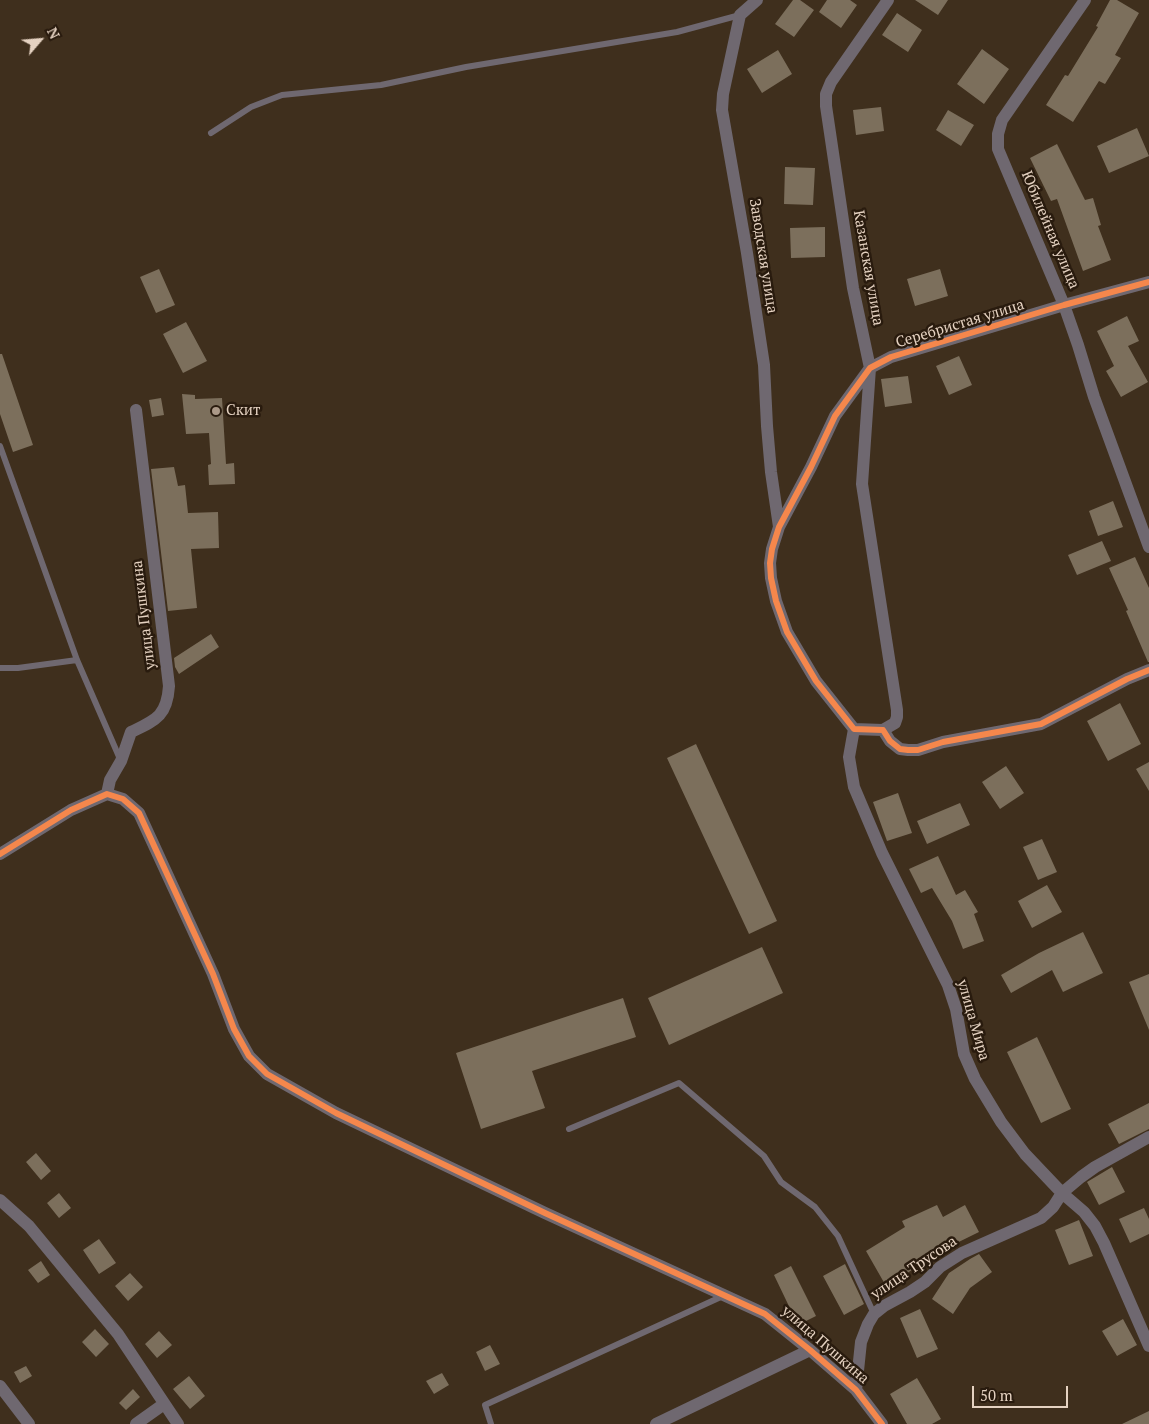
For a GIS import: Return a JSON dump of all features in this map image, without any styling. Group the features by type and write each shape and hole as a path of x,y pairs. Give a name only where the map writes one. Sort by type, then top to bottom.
{"street":[{"path":"740,15 758,0"},
{"name":"Казанская улица","path":"883,730 895,723 897,710 862,484 870,368 853,288 826,106 826,94 831,82 888,0"},
{"name":"Юбилейная улица","path":"1085,0 1002,120 998,134 998,149 1064,306 1094,397 1149,548"},
{"name":"Заводская улица","path":"740,15 722,94 722,110 764,365 771,472 779,527"},
{"name":"Серебристая улица","path":"779,527 811,467 835,416 870,368 891,357 1149,282"},
{"name":"улица Пушкина","path":"136,410 169,686 168,698 164,709 154,720 131,732 110,780 108,794 122,799 139,813 212,974 234,1030 248,1056 267,1074 336,1113 554,1218 765,1314 856,1390 882,1424"},
{"path":"779,527 772,549 770,564 776,601 788,632 816,681 854,729 883,730 890,741 900,749 918,750 943,742 1040,724 1127,679 1149,670"},
{"name":"улица Мира","path":"854,729 849,757 854,787 882,853 948,985 956,1009 964,1054 975,1080 1001,1122 1025,1154 1062,1193 1084,1212 1099,1235 1149,1346"},
{"path":"0,854 71,810 108,794"},
{"name":"улица Трусова","path":"856,1390 862,1342 868,1324 874,1314 925,1282 940,1267 962,1253 1041,1218 1053,1207 1062,1193 1081,1176 1149,1137"},
{"path":"0,1200 29,1226 118,1334 178,1424"},
{"path":"656,1424 810,1350"},
{"path":"0,1386 29,1424"},
{"path":"136,1424 164,1404"}],"lane":[{"path":"211,133 251,107 282,96 382,85 466,67 677,32 740,15"},
{"path":"0,446 77,660 120,760"},
{"path":"0,668 18,668 77,660"},
{"path":"569,1129 679,1083 764,1156 781,1182 815,1208 838,1236 874,1314"},
{"path":"491,1424 485,1405 723,1296"}],"building":[{"path":"793,0 800,0 814,10 794,37 775,24"},
{"path":"827,0 850,0 857,5 841,28 819,12"},
{"path":"915,0 948,0 938,15"},
{"path":"1110,0 1117,0 1139,13 1115,55 1121,58 1105,84 1099,81 1073,122 1046,105 1065,75 1068,76 1098,27 1096,26"},
{"path":"897,13 922,30 908,52 882,35"},
{"path":"982,49 1009,69 984,104 957,84"},
{"path":"778,50 792,74 762,93 747,69"},
{"path":"881,107 884,131 856,135 853,110"},
{"path":"948,110 974,125 961,146 936,130"},
{"path":"1137,128 1149,156 1109,173 1097,146"},
{"path":"1057,144 1085,200 1093,198 1101,225 1098,226 1111,260 1083,271 1057,199 1051,201 1030,158"},
{"path":"785,167 815,168 813,205 784,204"},
{"path":"825,227 825,257 791,258 790,228"},
{"path":"159,269 175,305 156,313 140,277"},
{"path":"940,269 948,296 915,306 907,279"},
{"path":"1127,316 1139,341 1128,346 1148,382 1121,397 1106,371 1114,366 1097,331"},
{"path":"186,322 207,361 183,373 163,334"},
{"path":"0,354 2,354 33,445 13,452 0,414"},
{"path":"959,356 972,385 949,395 936,366"},
{"path":"908,376 912,403 885,407 881,379"},
{"path":"182,394 195,395 195,399 222,398 226,464 234,463 235,484 209,485 208,465 211,464 209,433 186,434"},
{"path":"161,398 164,415 152,417 149,400"},
{"path":"174,467 178,486 185,485 188,513 218,512 219,548 191,549 197,608 168,611 151,469"},
{"path":"1113,501 1123,527 1098,536 1089,511"},
{"path":"1102,541 1111,561 1077,575 1068,555"},
{"path":"1135,557 1149,588 1149,662 1109,568"},
{"path":"211,634 219,647 179,674 175,667 174,658"},
{"path":"1120,703 1141,744 1108,761 1087,721"},
{"path":"696,744 777,921 749,934 667,758"},
{"path":"1149,762 1149,791 1136,769"},
{"path":"1006,766 1024,793 1000,809 982,782"},
{"path":"898,793 912,833 887,841 873,802"},
{"path":"960,803 970,825 927,844 917,821"},
{"path":"1042,839 1057,872 1038,880 1023,847"},
{"path":"938,856 956,895 965,890 978,912 974,914 984,941 963,949 952,921 932,888 921,893 909,869"},
{"path":"1047,885 1062,912 1032,928 1018,901"},
{"path":"1083,932 1103,973 1063,992 1052,970 1011,993 1001,975 1039,953"},
{"path":"762,947 783,993 669,1045 648,998"},
{"path":"1149,974 1149,1030 1129,982"},
{"path":"623,998 636,1037 532,1071 545,1108 481,1129 456,1053"},
{"path":"1037,1037 1071,1109 1041,1123 1007,1052"},
{"path":"1149,1103 1149,1129 1119,1144 1108,1124"},
{"path":"36,1153 51,1171 41,1180 26,1162"},
{"path":"1112,1167 1125,1192 1099,1205 1087,1182"},
{"path":"59,1193 71,1208 59,1218 47,1203"},
{"path":"937,1205 943,1217 965,1205 979,1232 910,1266 912,1270 886,1286 866,1251 905,1227 902,1221"},
{"path":"1144,1208 1149,1219 1149,1234 1130,1243 1119,1219"},
{"path":"1079,1220 1093,1256 1069,1265 1055,1230"},
{"path":"99,1239 116,1263 99,1274 83,1250"},
{"path":"979,1254 992,1272 970,1288 953,1314 932,1299 949,1273"},
{"path":"41,1261 50,1275 38,1283 28,1270"},
{"path":"845,1264 864,1304 844,1315 823,1276"},
{"path":"791,1266 816,1316 798,1325 774,1275"},
{"path":"130,1273 143,1287 128,1301 115,1286"},
{"path":"920,1309 938,1349 917,1358 900,1318"},
{"path":"1123,1319 1137,1345 1117,1356 1102,1331"},
{"path":"95,1329 109,1344 96,1357 82,1342"},
{"path":"159,1331 172,1345 157,1358 145,1344"},
{"path":"490,1345 500,1364 485,1371 476,1352"},
{"path":"26,1366 32,1376 20,1383 14,1372"},
{"path":"442,1373 449,1385 434,1394 426,1381"},
{"path":"189,1376 205,1396 190,1409 173,1389"},
{"path":"917,1378 941,1419 932,1424 907,1424 890,1394"},
{"path":"133,1389 140,1397 126,1410 119,1403"},
{"path":"1149,1411 1149,1424 1122,1424"}],"cycle path":[{"path":"1149,282 1064,305 891,357 870,368 835,416 811,467 779,527 770,563 776,601 787,632 816,681 854,729 883,730 890,741 900,749 918,750 943,742 1041,724 1127,679 1149,670"},
{"path":"0,854 71,810 107,794 123,799 139,813 213,974 234,1029 249,1056 267,1074 336,1113 545,1213 765,1314 856,1390 882,1424"}],"place":[{"name":"Скит","path":"216,411"}]}
